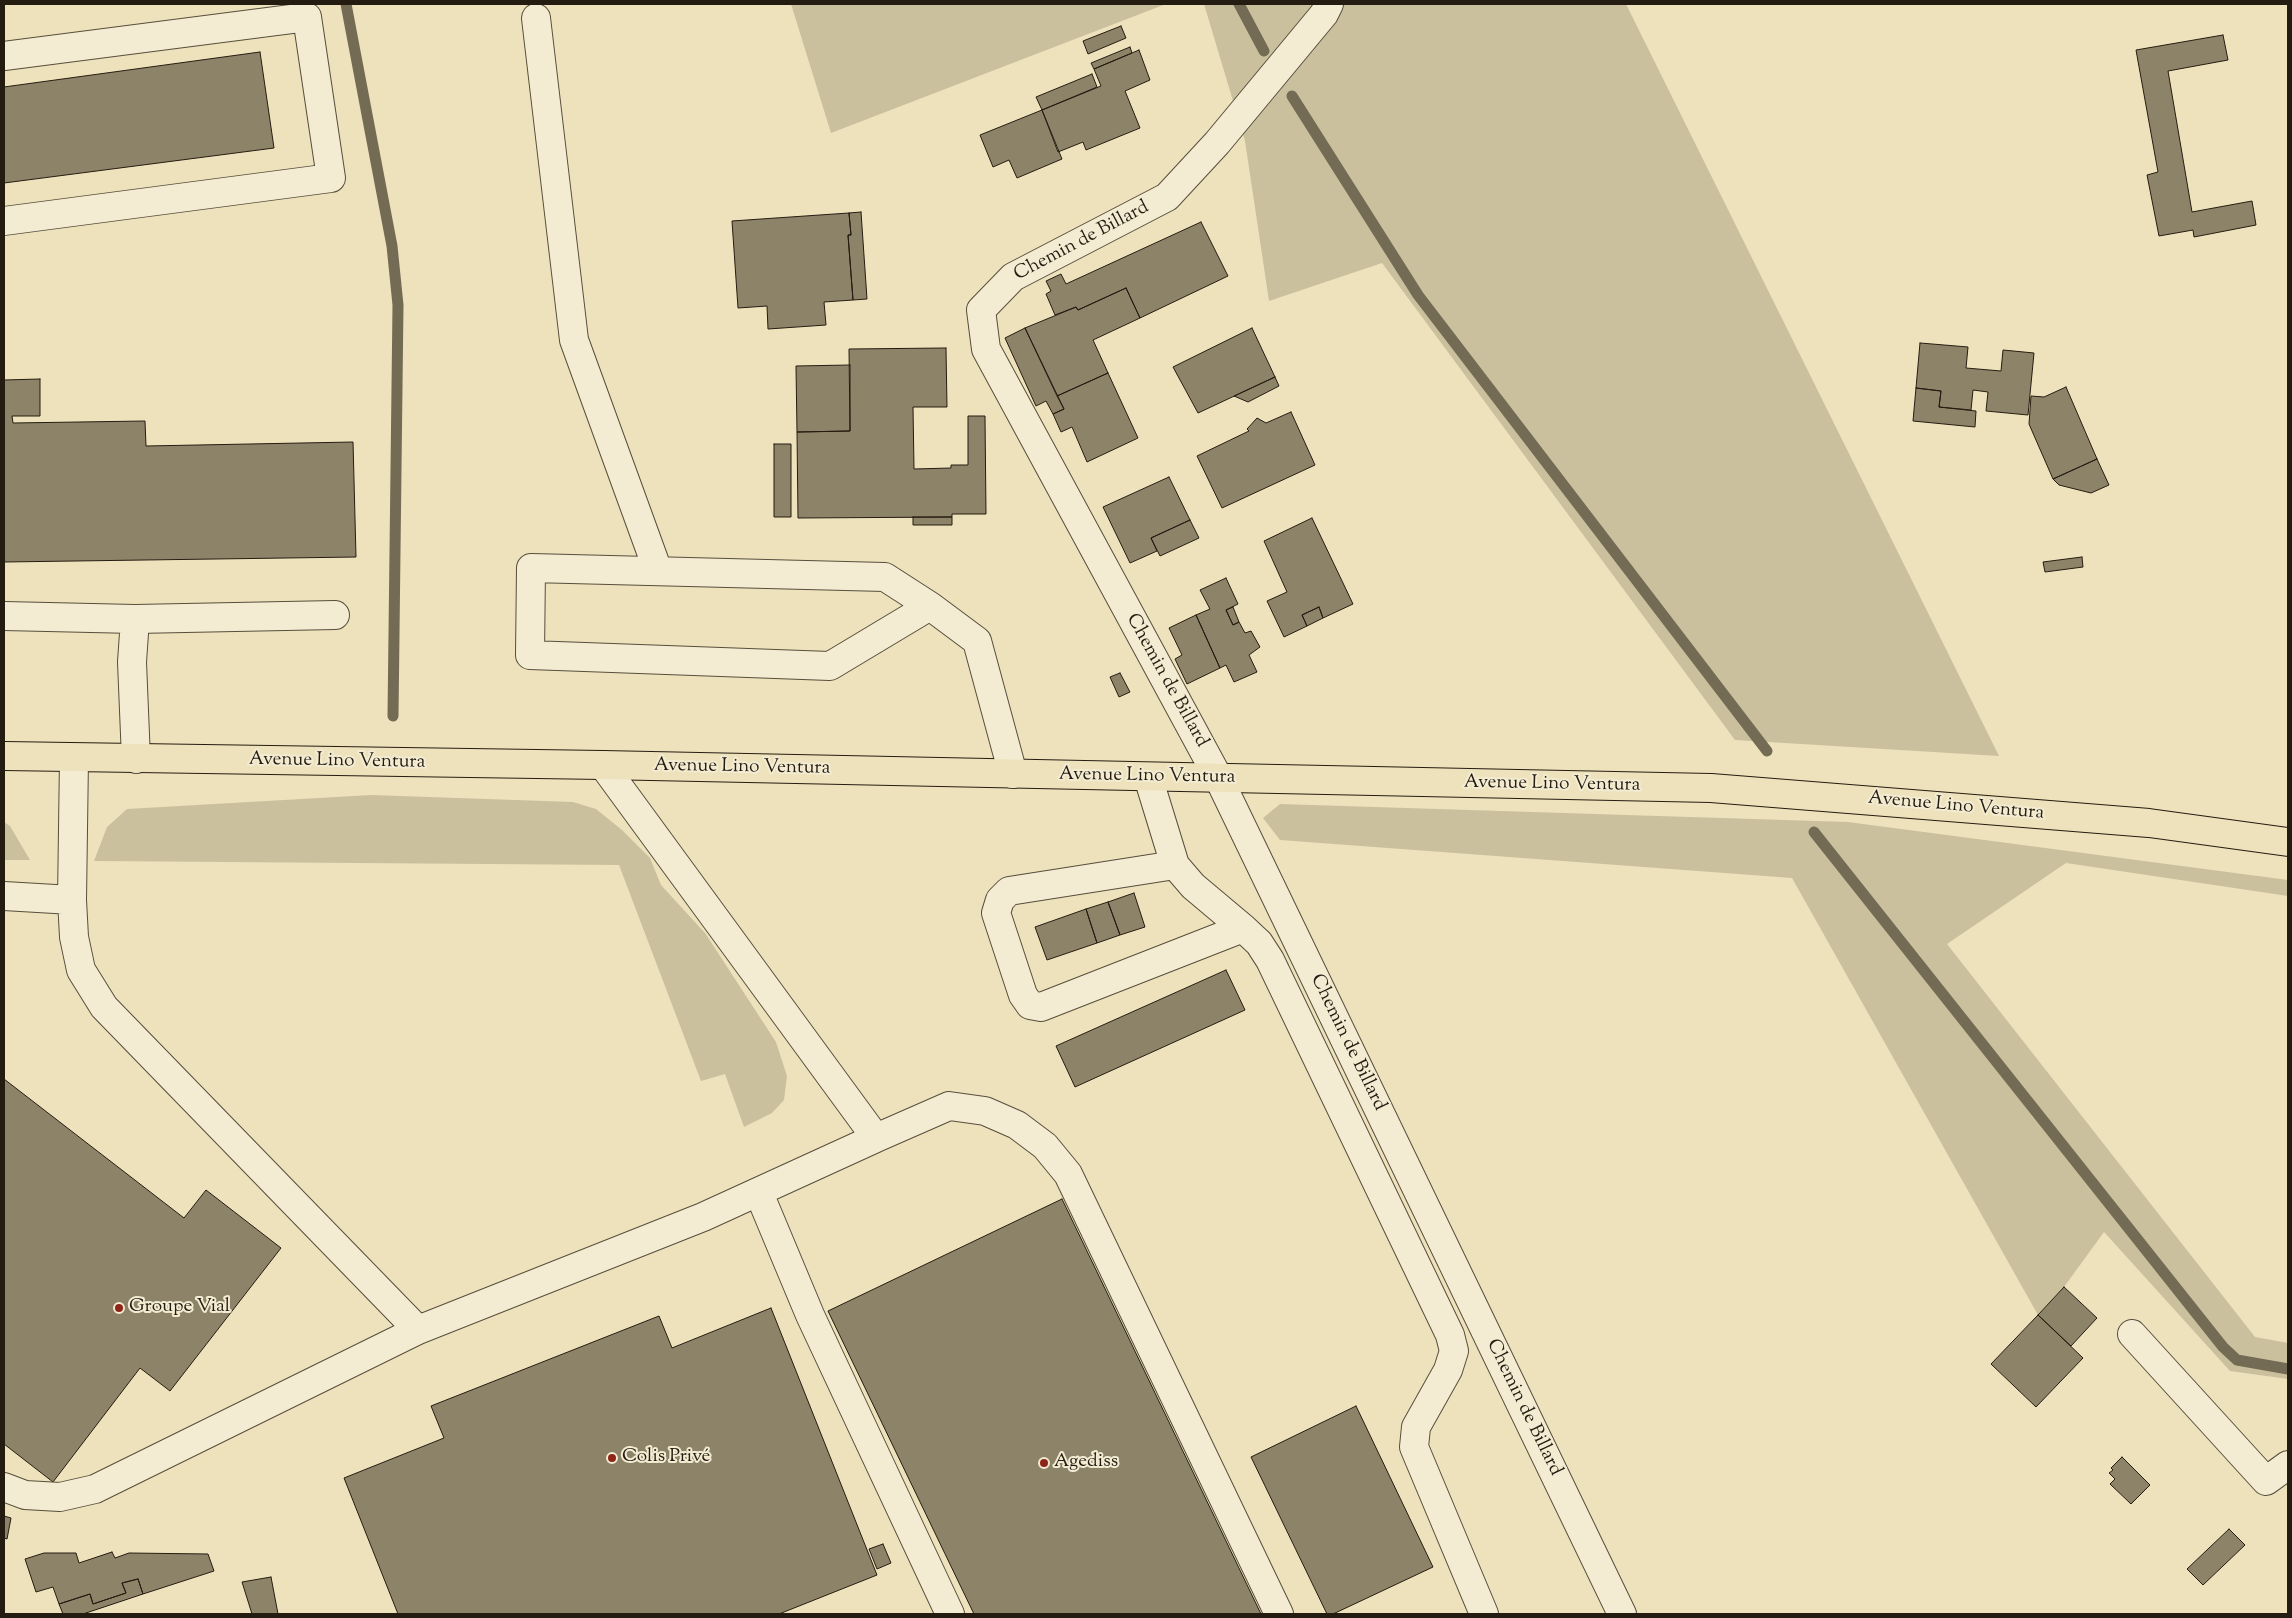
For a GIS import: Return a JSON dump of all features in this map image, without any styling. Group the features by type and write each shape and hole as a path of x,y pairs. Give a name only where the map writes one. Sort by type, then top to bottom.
{"main road":[{"name":"Avenue Lino Ventura","path":"4,756 1711,788 2149,823 2288,842"}],"street":[{"name":"Chemin de Billard","path":"1329,4 1324,14 1217,143 1167,197 1013,277 981,310 986,349 1220,779 1622,1614"},
{"path":"4,56 307,17 331,178 4,221"},
{"path":"536,18 574,340 658,571"},
{"path":"930,606 830,666 530,655 532,568 885,578 930,606 977,641 1013,774"},
{"path":"4,616 135,618 335,615"},
{"path":"135,618 132,662 136,759"},
{"path":"74,758 72,900 74,937 81,970 104,1007 418,1330"},
{"path":"603,766 876,1138"},
{"path":"1148,778 1175,865 1193,886 1259,943 1270,960 1450,1335 1454,1351 1448,1370 1416,1427 1414,1447 1484,1614"},
{"path":"1175,865 1009,891 1000,900 996,913 1023,995 1030,1005 1042,1007 1243,928"},
{"path":"4,896 72,900"},
{"path":"4,1487 25,1495 60,1497 95,1489 418,1330 704,1217 949,1106 985,1111 1017,1125 1045,1146 1068,1174 1279,1614"},
{"path":"759,1193 810,1315 950,1614"},
{"path":"2132,1334 2266,1481 2288,1465"}],"shaded area":[{"path":"791,4 1166,4 831,133"},
{"path":"1204,4 1626,4 1999,756 1735,740 1382,263 1269,301 1245,141"},
{"path":"371,795 573,802 596,809 622,830 650,858 661,885 705,933 776,1042 787,1076 784,1100 772,1113 744,1127 725,1074 701,1081 619,865 94,861 107,827 127,809"},
{"path":"1280,804 1848,822 2288,880 2288,896 2066,863 1947,944 2255,1337 2288,1343 2288,1379 2230,1371 2104,1232 2064,1287 2038,1315 1792,878 1280,840 1263,818"},
{"path":"4,822 10,826 30,860 4,860"}],"building":[{"path":"1121,26 1126,38 1088,54 1083,41"},
{"path":"2223,35 2228,60 2168,71 2192,212 2252,201 2256,225 2194,237 2193,230 2159,236 2147,175 2158,172 2136,50"},
{"path":"1130,47 1132,53 1094,69 1091,63"},
{"path":"1139,50 1150,80 1125,91 1140,128 1086,150 1083,142 1058,152 1042,110 1101,86 1094,69"},
{"path":"260,52 274,148 4,183 4,87"},
{"path":"1092,74 1097,87 1042,110 1036,97"},
{"path":"1042,110 1062,159 1017,178 1009,160 993,167 980,135"},
{"path":"861,212 867,299 853,300 848,235 851,235 849,213"},
{"path":"849,213 851,235 848,235 853,300 824,302 826,325 768,329 767,306 738,308 732,221"},
{"path":"1201,222 1228,276 1140,318 1126,288 1078,310 1076,307 1055,315 1046,294 1051,291 1046,281 1061,274 1066,284"},
{"path":"1126,288 1140,318 1093,340 1108,373 1057,396 1025,328 1076,307 1078,310"},
{"path":"1025,328 1064,409 1053,414 1046,401 1036,406 1005,338"},
{"path":"1252,328 1275,377 1198,413 1173,367"},
{"path":"1920,343 1968,347 1966,368 2001,371 2003,350 2034,353 2028,415 1986,411 1988,392 1973,390 1971,410 1939,407 1941,391 1916,388"},
{"path":"946,348 947,407 913,407 914,469 951,468 951,465 968,465 968,416 985,416 986,514 952,514 952,517 798,518 797,432 850,431 849,349"},
{"path":"850,365 850,431 797,432 796,366"},
{"path":"1108,373 1138,438 1087,462 1072,427 1061,432 1053,414 1064,409 1057,396"},
{"path":"1275,377 1279,386 1248,402 1234,396"},
{"path":"40,379 40,416 12,416 13,423 145,421 146,446 353,442 356,557 4,562 4,380"},
{"path":"2066,387 2097,459 2053,479 2029,424 2031,396 2044,397"},
{"path":"1916,388 1941,391 1939,407 1976,411 1975,427 1913,421"},
{"path":"1291,412 1315,465 1222,508 1197,456 1249,431 1247,429 1257,418 1266,423"},
{"path":"774,444 791,444 791,517 774,517"},
{"path":"2097,459 2109,485 2091,493 2059,485 2053,479"},
{"path":"1169,477 1190,520 1151,538 1157,551 1130,563 1103,507"},
{"path":"913,517 952,517 952,525 913,525"},
{"path":"1312,518 1353,604 1323,618 1319,607 1302,615 1307,626 1284,637 1267,601 1287,592 1264,541"},
{"path":"1190,520 1199,538 1160,556 1151,538"},
{"path":"2082,557 2083,567 2045,572 2043,562"},
{"path":"1226,578 1238,604 1226,610 1233,625 1239,622 1245,633 1251,631 1260,647 1249,655 1257,672 1234,682 1226,665 1220,668 1196,615 1210,609 1200,590"},
{"path":"1233,607 1239,622 1233,625 1226,610"},
{"path":"1319,607 1323,618 1307,626 1302,615"},
{"path":"1196,615 1220,668 1187,684 1175,659 1182,655 1169,628"},
{"path":"1120,673 1130,692 1119,697 1110,677"},
{"path":"1134,893 1145,927 1120,935 1108,902"},
{"path":"1108,902 1120,935 1097,943 1086,909"},
{"path":"1086,909 1097,943 1047,960 1035,927"},
{"path":"1226,970 1245,1010 1075,1087 1056,1046"},
{"name":"Groupe Vial","path":"4,1079 184,1218 206,1190 281,1248 170,1391 140,1368 53,1482 4,1444"},
{"name":"Agediss","path":"1062,1199 1261,1614 974,1614 828,1311"},
{"path":"2064,1287 2097,1318 2071,1346 2038,1315"},
{"name":"Colis Privé","path":"771,1308 877,1575 779,1614 398,1614 344,1478 444,1438 431,1406 659,1316 672,1348"},
{"path":"2038,1315 2083,1358 2036,1407 1991,1364"},
{"path":"1356,1406 1433,1567 1333,1614 1327,1614 1251,1457"},
{"path":"2122,1457 2150,1485 2131,1504 2110,1484 2115,1479 2109,1473 2113,1470 2111,1468"},
{"path":"4,1516 11,1518 7,1539 4,1538"},
{"path":"2229,1529 2245,1545 2203,1585 2187,1569"},
{"path":"883,1544 891,1563 877,1569 869,1549"},
{"path":"112,1552 115,1558 129,1553 208,1554 214,1571 143,1594 138,1579 122,1583 126,1593 93,1604 90,1594 59,1604 53,1587 36,1592 25,1559 44,1553 76,1553 79,1563"},
{"path":"271,1577 278,1614 252,1614 242,1582"},
{"path":"138,1579 143,1594 83,1614 63,1614 59,1604 90,1594 93,1604 126,1593 122,1583"}],"waterway":[{"path":"346,4 392,246 398,305 393,716"},
{"path":"1239,4 1264,51"},
{"path":"1292,96 1418,295 1767,751"},
{"path":"1814,832 2223,1347 2237,1360 2288,1369"}],"place":[{"name":"Groupe Vial","path":"119,1308"},
{"name":"Colis Privé","path":"612,1458"},
{"name":"Agediss","path":"1044,1463"}]}
